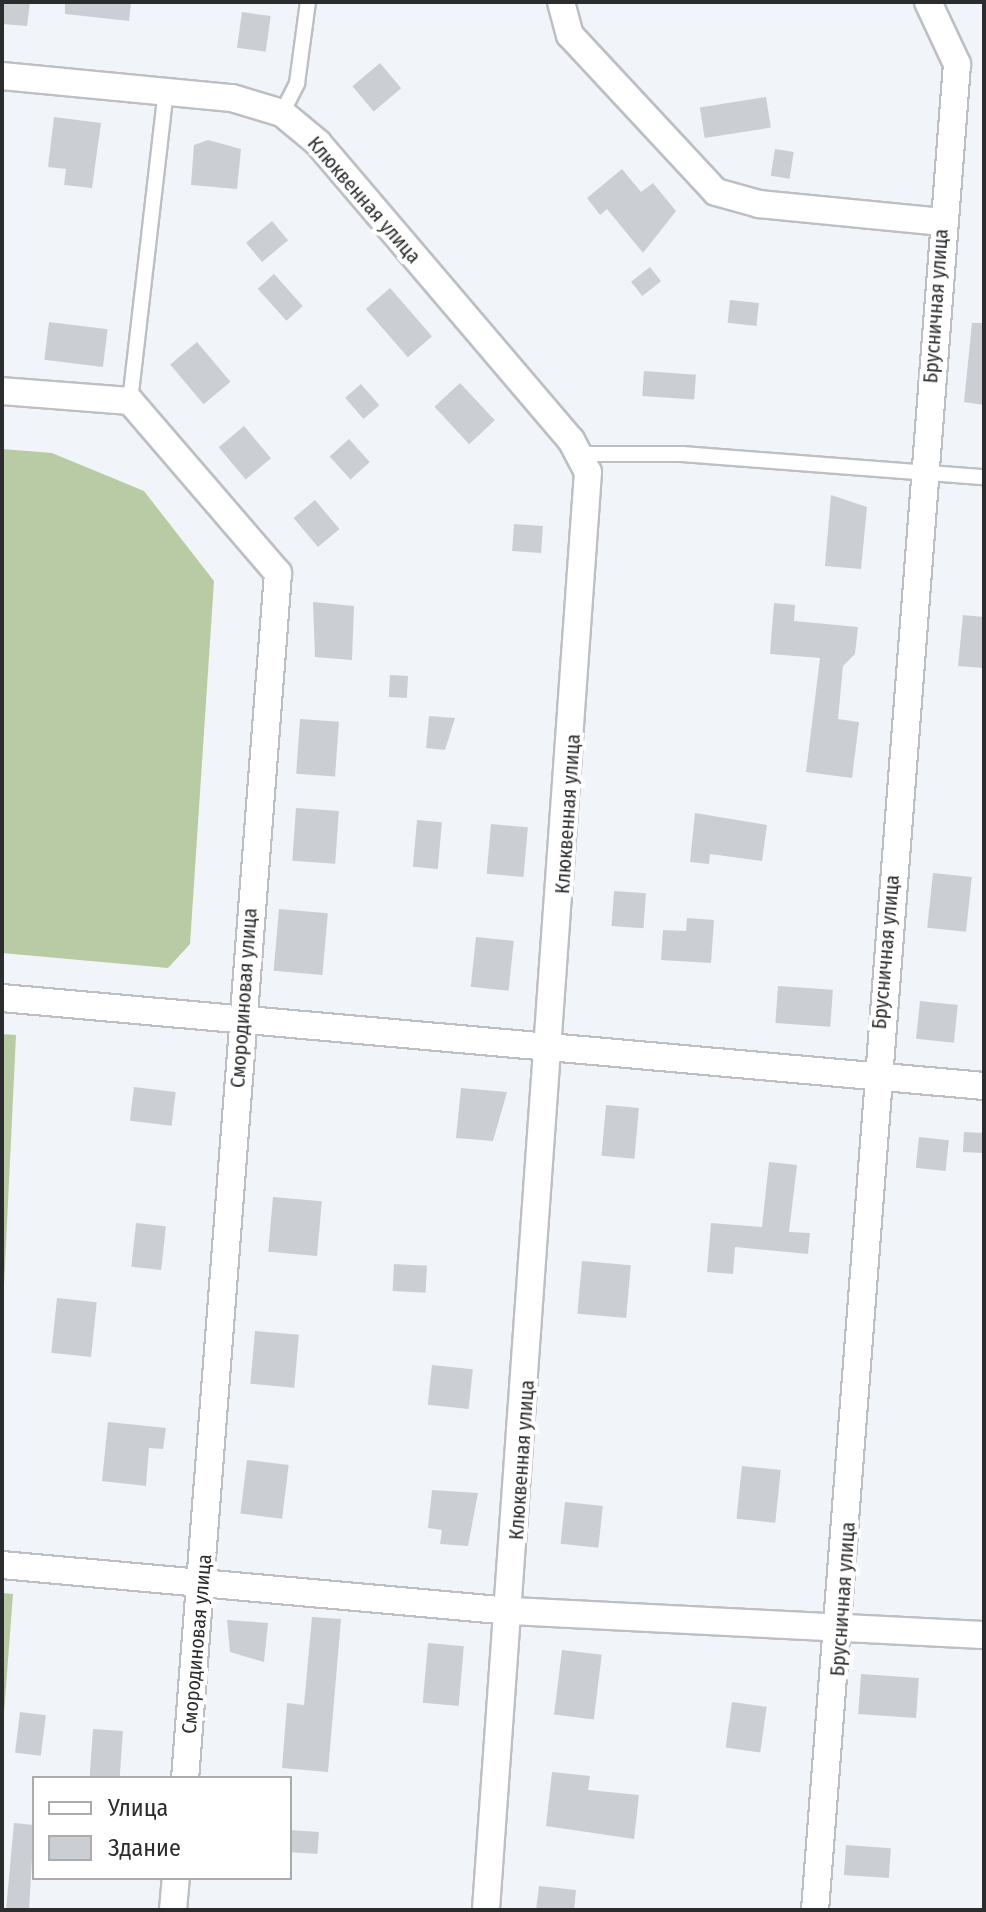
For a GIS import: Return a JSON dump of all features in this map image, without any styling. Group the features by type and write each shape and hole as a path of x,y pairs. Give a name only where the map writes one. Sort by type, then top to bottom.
{"street":[{"path":"561,2 570,35 716,192 759,204 942,222"},
{"name":"Брусничная улица","path":"815,1910 842,1624 876,1075 957,64 928,2"},
{"name":"Клюквенная улица","path":"2,76 166,91 282,113 318,143 580,454 591,490 486,1910"},
{"path":"2,391 130,401"},
{"name":"Смородиновая улица","path":"130,401 278,573 185,1776"},
{"path":"2,998 551,1050 984,1086"},
{"path":"2,1565 510,1611 842,1624 984,1635"},
{"path":"173,1910 176,1880"}],"lane":[{"path":"282,113 297,83 308,2"},
{"path":"130,401 166,91"},
{"path":"580,454 682,454 924,475 984,477"}],"green space":[{"path":"2,449 52,453 144,491 214,581 190,944 168,968 2,953"},
{"path":"2,1034 16,1035 2,1328"},
{"path":"2,1593 13,1594 2,1739"}],"building":[{"path":"2,2 30,2 27,26 2,24"},
{"path":"65,2 131,2 129,21 65,14"},
{"path":"242,12 271,16 266,52 237,48"},
{"path":"380,63 401,88 374,111 352,86"},
{"path":"766,97 771,128 705,138 700,107"},
{"path":"54,117 101,123 92,188 64,185 66,169 48,167"},
{"path":"208,140 241,149 237,189 191,185 194,145"},
{"path":"775,149 794,152 790,179 771,176"},
{"path":"622,169 641,192 653,183 676,211 643,253 607,209 600,215 587,198"},
{"path":"272,221 288,240 262,262 246,243"},
{"path":"650,267 661,281 642,296 631,282"},
{"path":"274,274 303,306 286,321 258,289"},
{"path":"390,288 432,336 408,357 366,309"},
{"path":"730,300 759,303 756,326 728,323"},
{"path":"49,322 108,329 103,367 44,360"},
{"path":"972,323 984,323 984,405 964,402"},
{"path":"197,342 230,382 204,404 170,364"},
{"path":"644,371 696,375 694,400 642,396"},
{"path":"460,383 495,420 469,444 434,407"},
{"path":"361,384 379,405 364,419 345,398"},
{"path":"244,426 271,458 246,479 219,447"},
{"path":"349,439 370,462 350,479 330,456"},
{"path":"831,495 867,507 861,569 825,566"},
{"path":"315,500 339,529 318,547 294,518"},
{"path":"514,524 543,526 541,553 512,551"},
{"path":"313,602 354,606 352,660 315,657"},
{"path":"774,603 795,605 794,621 858,627 855,654 843,666 838,719 859,722 852,778 806,772 820,658 770,654"},
{"path":"963,615 984,617 984,668 958,666"},
{"path":"390,675 408,676 407,698 389,697"},
{"path":"429,716 455,718 445,750 426,748"},
{"path":"300,719 339,722 335,777 296,774"},
{"path":"296,808 339,811 335,864 292,861"},
{"path":"695,813 767,825 762,861 710,854 709,864 690,862"},
{"path":"417,820 442,822 438,869 413,867"},
{"path":"491,824 528,827 524,877 487,874"},
{"path":"933,873 972,877 966,932 927,928"},
{"path":"614,891 646,893 643,928 612,926"},
{"path":"279,909 328,913 322,975 274,971"},
{"path":"687,918 714,920 711,963 661,960 663,930 686,931"},
{"path":"476,937 514,941 509,991 471,987"},
{"path":"778,986 833,990 830,1027 775,1023"},
{"path":"920,1001 958,1005 954,1043 916,1039"},
{"path":"134,1087 176,1092 172,1126 130,1121"},
{"path":"461,1088 507,1092 493,1141 456,1138"},
{"path":"606,1105 639,1108 634,1159 602,1156"},
{"path":"964,1132 984,1133 983,1153 963,1152"},
{"path":"919,1137 949,1140 946,1171 916,1168"},
{"path":"769,1162 797,1165 789,1232 810,1233 808,1254 735,1247 733,1274 707,1272 711,1223 762,1227"},
{"path":"273,1197 322,1201 317,1256 268,1252"},
{"path":"136,1223 166,1226 161,1270 131,1267"},
{"path":"582,1261 631,1265 626,1318 577,1314"},
{"path":"394,1264 427,1266 426,1293 393,1291"},
{"path":"57,1298 97,1302 91,1357 51,1353"},
{"path":"255,1331 299,1335 294,1388 250,1384"},
{"path":"432,1365 473,1369 469,1409 428,1405"},
{"path":"108,1422 166,1428 163,1449 149,1448 146,1486 102,1481"},
{"path":"247,1460 289,1465 282,1519 240,1514"},
{"path":"742,1466 781,1470 775,1523 736,1519"},
{"path":"432,1490 478,1493 468,1546 440,1544 442,1530 428,1528"},
{"path":"565,1502 603,1506 598,1548 561,1544"},
{"path":"312,1617 341,1619 328,1772 282,1768 287,1703 304,1705"},
{"path":"227,1620 268,1623 264,1662 230,1652"},
{"path":"428,1643 464,1646 459,1706 423,1703"},
{"path":"562,1650 602,1655 594,1719 554,1715"},
{"path":"861,1674 919,1678 916,1718 858,1714"},
{"path":"732,1702 767,1707 760,1752 726,1748"},
{"path":"20,1712 46,1715 41,1756 15,1753"},
{"path":"93,1729 123,1731 120,1776 91,1776"},
{"path":"552,1772 590,1776 588,1790 639,1795 634,1839 546,1826"},
{"path":"14,1823 32,1825 29,1910 6,1910"},
{"path":"292,1830 319,1832 317,1854 292,1852"},
{"path":"846,1845 891,1848 889,1878 844,1875"},
{"path":"539,1886 576,1890 574,1910 536,1910"}]}
